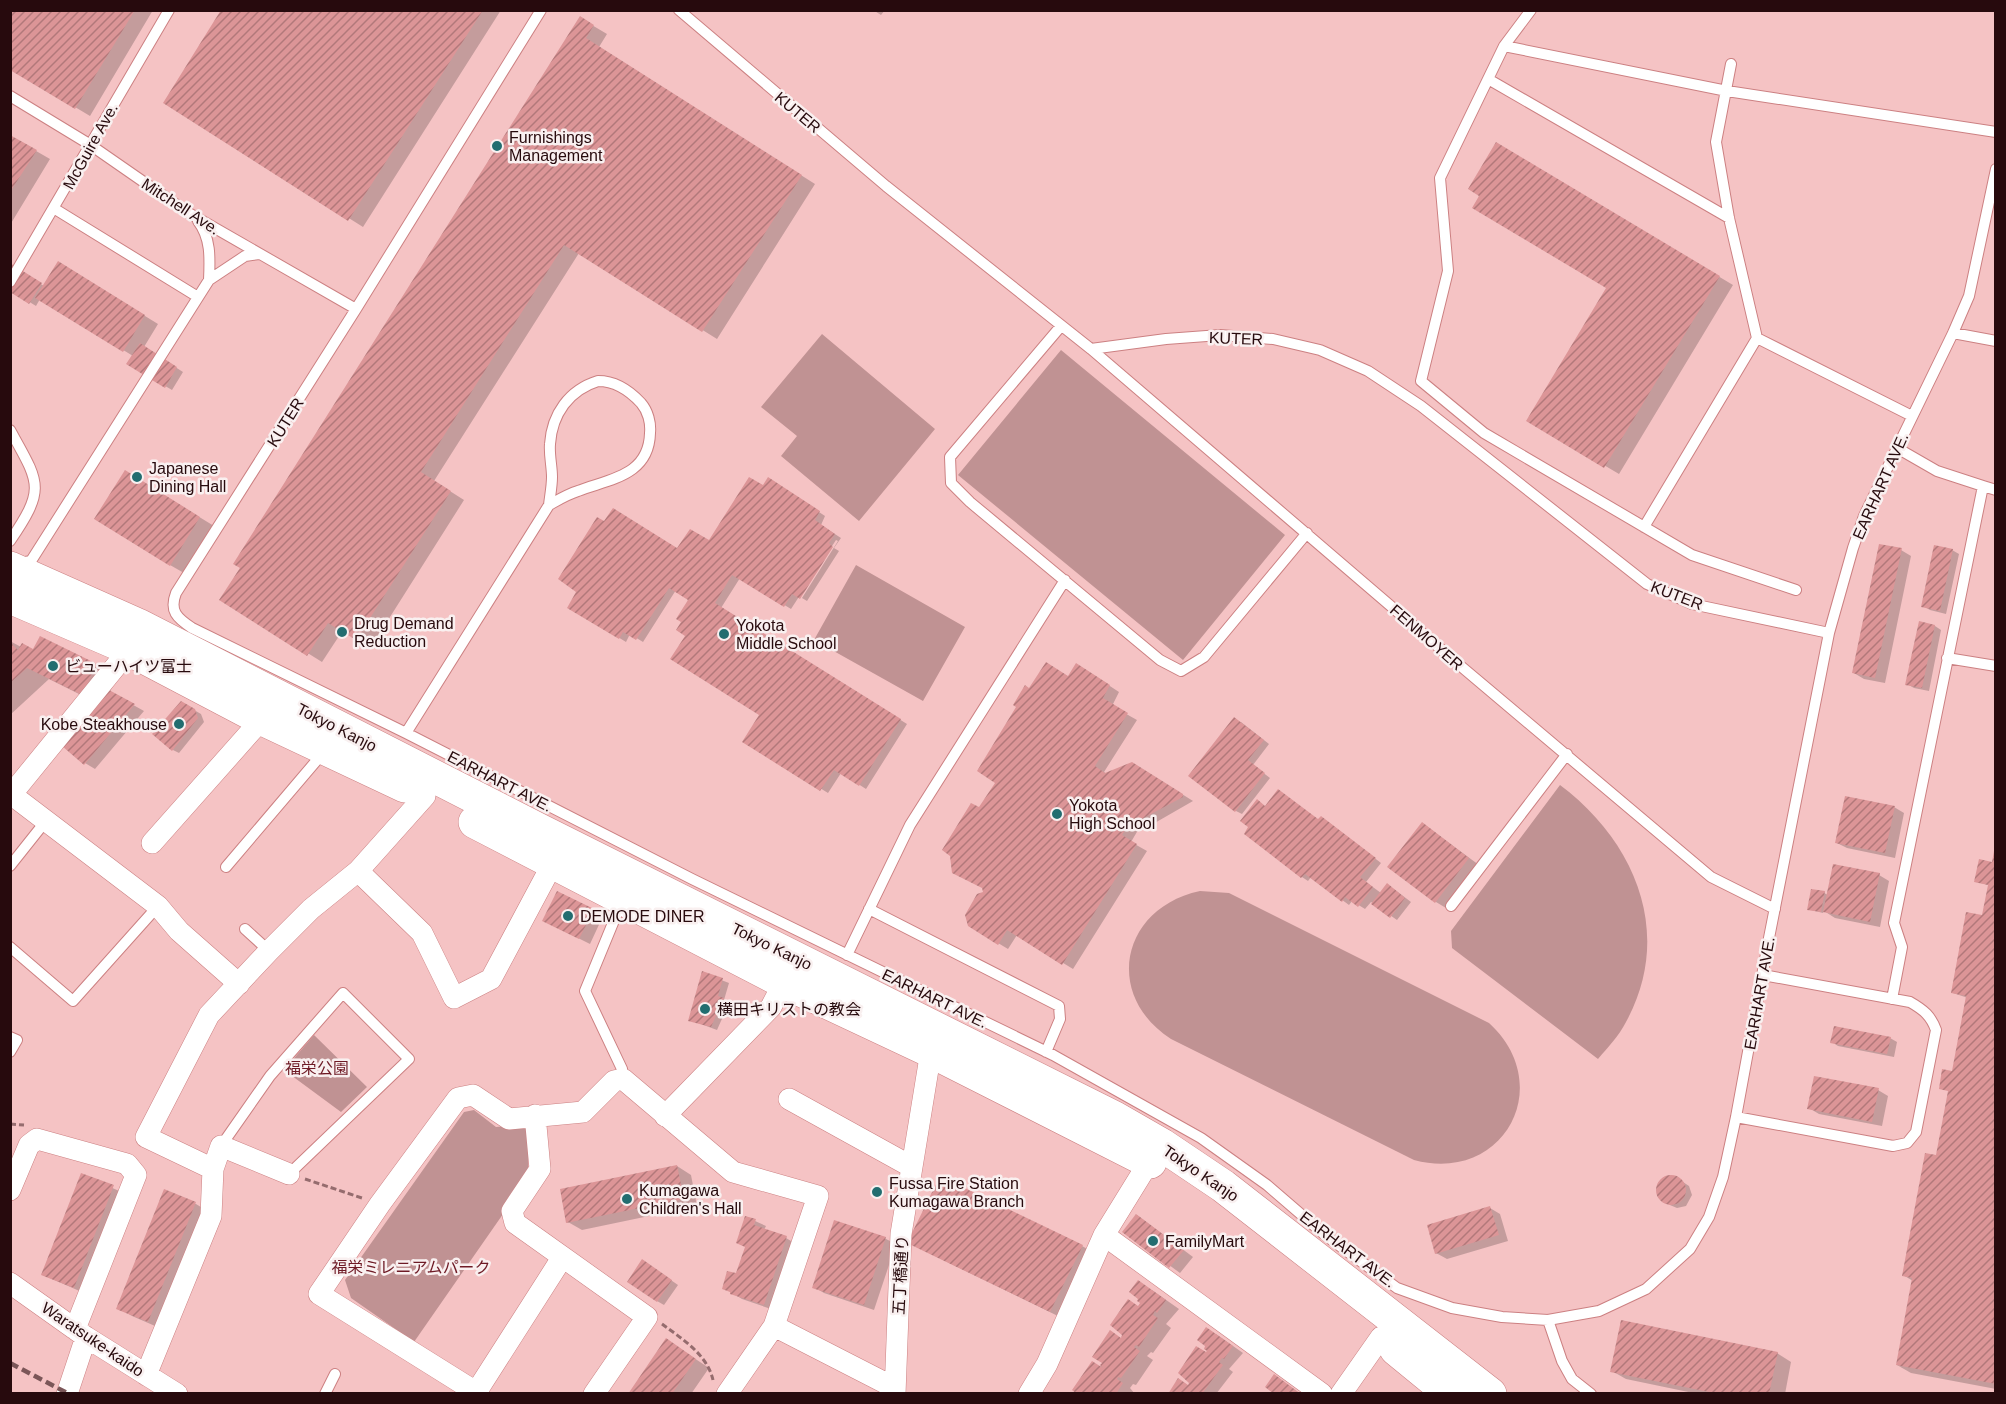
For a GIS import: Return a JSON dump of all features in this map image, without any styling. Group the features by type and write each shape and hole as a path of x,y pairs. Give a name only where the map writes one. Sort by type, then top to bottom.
{"highway":[{"name":"Tokyo Kanjo","path":"10,566 138,625 541,831 937,1041 1149,1162 1227,1217 1451,1394"},
{"name":"Tokyo Kanjo","path":"10,597 129,650 262,719 425,795 784,982 937,1041 1115,1118 1194,1166 1279,1229 1490,1394"}],"street":[{"path":"129,650 11,796 158,906 179,931 239,984"},
{"path":"152,843 262,719"},
{"path":"213,1168 146,1137 209,1015 311,909 358,871 425,795"},
{"path":"358,871 422,933 454,998 491,979 554,863"},
{"path":"665,1116 771,1007 784,982"},
{"name":"五丁橋通り","path":"895,1391 901,1234 937,1041"},
{"path":"562,1258 477,1393 319,1294 380,1204 458,1098 473,1095 508,1119 582,1112 614,1081 623,1079 733,1172 818,1196 774,1326 720,1389"},
{"path":"789,1099 912,1167"},
{"path":"535,1115 540,1169 512,1211 515,1223 647,1317 594,1394"},
{"path":"10,1190 29,1146 37,1139 127,1164 136,1175 81,1333 67,1394"},
{"path":"146,1375 211,1216 213,1168 220,1146 289,1174"},
{"path":"1029,1393 1047,1364 1104,1235 1149,1162"},
{"path":"1104,1235 1322,1394"},
{"name":"Waratsuke-kaido","path":"10,1283 81,1333 177,1394"},
{"path":"774,1326 895,1391"},
{"path":"1341,1394 1381,1337"}],"lane":[{"name":"McGuire Ave.","path":"10,282 55,209 89,144 169,10"},
{"name":"KUTER","path":"406,733 192,628 175,612 172,603 176,593 356,309 541,10"},
{"name":"KUTER","path":"679,10 886,186 1090,349 1166,339 1220,335 1273,339 1320,350 1368,371 1421,406 1647,584 1692,604 1829,633"},
{"path":"1531,10 1504,46 1440,178 1448,271 1421,381 1485,433 1692,555 1796,590"},
{"path":"1504,46 1727,91 1995,132"},
{"path":"1644,527 1757,338 1729,218 1716,141 1731,64"},
{"path":"1488,79 1729,218"},
{"name":"Mitchell Ave.","path":"10,96 89,144 194,216 356,309"},
{"name":"EARHART AVE.","path":"406,733 692,879 1046,1052 1201,1138 1267,1185 1325,1235 1397,1288 1452,1308 1502,1317 1548,1320 1599,1311 1646,1289 1690,1249 1709,1217 1723,1177 1829,633 1864,516 1969,296 1995,176"},
{"path":"55,209 198,297"},
{"path":"194,216 204,229 208,242 209,280"},
{"path":"10,566 31,561 209,280 245,256 259,254"},
{"path":"1061,326 950,457 951,483 970,502 1160,660 1181,671 1204,657 1307,532"},
{"path":"1953,333 1995,341"},
{"path":"1757,338 1912,416"},
{"name":"FENMOYER","path":"1090,349 1307,532 1463,669 1711,877 1775,909"},
{"path":"406,733 549,505 552,479 549,445 553,423 561,407 585,385 598,381 619,385 644,406 651,423 650,441 646,454 623,476 577,491 549,505"},
{"path":"10,430 30,465 36,485 30,511 10,541"},
{"path":"1897,448 1937,471 1995,490"},
{"path":"1892,999 1902,947 1894,923 1983,486"},
{"path":"848,955 910,825 1065,580"},
{"path":"1947,658 1995,666"},
{"path":"226,867 327,749"},
{"path":"1451,906 1567,754"},
{"path":"10,866 45,822"},
{"path":"623,898 585,991 622,1069 623,1079"},
{"path":"10,946 73,1001 158,906"},
{"path":"869,909 1059,1006 1060,1019 1046,1052"},
{"path":"244,929 269,951"},
{"path":"1736,1117 1893,1146 1907,1143 1916,1132 1936,1030 1925,1010 1910,1002 1763,975"},
{"path":"220,1146 270,1076 344,993 409,1059 289,1174"},
{"path":"10,1036 17,1041 10,1052"},
{"path":"1548,1320 1562,1360 1572,1379 1591,1394"},
{"path":"325,1394 335,1374"}],"path":[{"path":"289,1174 380,1204"},
{"path":"647,1317 659,1322 691,1346 707,1363 720,1389"}],"green space":[{"path":"822,334 935,429 859,521 781,456 797,436 761,407"},
{"path":"1061,350 1285,535 1183,660 958,475"},
{"path":"856,565 965,627 923,701 814,640"},
{"path":"1560,785 1587,808 1609,834 1627,862 1640,892 1646,923 1647,956 1640,989 1623,1027 1598,1059 1452,948 1451,931"},
{"path":"1200,891 1229,893 1489,1023 1509,1048 1519,1074 1519,1100 1511,1124 1495,1144 1473,1157 1446,1164 1414,1160 1171,1039 1149,1021 1136,1000 1129,977 1130,955 1138,934 1153,915 1173,900"},
{"name":"福栄公園","path":"314,1035 367,1087 341,1112 284,1070"},
{"name":"福栄ミレニアムパーク","path":"474,1110 496,1127 529,1124 528,1178 414,1342 351,1298 345,1280 464,1112"}],"building":[{"path":"10,10 135,10 75,109 10,70"},
{"path":"221,10 483,10 348,221 163,103"},
{"path":"580,16 594,25 586,38 802,175 702,332 564,245 421,472 451,491 356,640 328,623 307,656 219,600 240,568 233,564"},
{"path":"10,135 37,150 10,192"},
{"path":"1496,142 1720,276 1604,468 1526,421 1606,288 1472,208 1479,196 1468,189"},
{"path":"58,261 145,315 123,352 35,298"},
{"path":"10,263 42,283 29,304 10,292"},
{"path":"140,343 177,367 165,388 126,364"},
{"path":"125,470 200,517 170,566 94,519"},
{"name":"Yokota Middle School","path":"749,477 763,485 768,477 820,511 815,520 835,534 829,543 833,547 800,599 792,594 784,607 732,575 715,603 901,719 859,786 834,770 820,791 742,742 759,715 670,659 685,636 676,630 681,622 676,619 688,600 669,588 636,640 623,632 619,639 567,608 576,592 558,579 597,517 604,521 613,508 677,548 690,529 709,540"},
{"path":"1879,544 1902,548 1875,678 1852,673"},
{"path":"1934,545 1953,549 1940,611 1921,607"},
{"path":"1919,621 1935,625 1922,688 1905,685"},
{"name":"ビューハイツ富士","path":"40,636 97,664 82,695 27,668 10,683 10,642 18,650 22,643 33,649"},
{"name":"Yokota High School","path":"1046,662 1068,676 1076,663 1110,685 1103,698 1128,713 1095,766 1105,773 1132,762 1183,794 1183,797 1134,823 1130,821 1122,835 1137,844 1062,965 1007,930 998,945 968,926 965,915 977,894 983,892 982,888 952,873 950,856 942,850 971,803 979,807 995,783 977,771 1016,707 1013,705 1025,685 1029,688"},
{"path":"109,690 135,704 84,765 62,746"},
{"path":"181,701 195,709 198,718 172,751 152,734"},
{"name":"Yokota High School","path":"1234,717 1264,740 1248,760 1265,773 1235,812 1188,776"},
{"path":"1278,789 1318,819 1321,816 1376,858 1360,877 1373,887 1358,907 1345,897 1342,902 1305,874 1301,878 1244,834 1248,827 1240,821 1257,799 1265,806"},
{"path":"1845,796 1895,806 1885,853 1835,843"},
{"path":"1422,822 1469,858 1435,903 1387,867"},
{"path":"1994,851 1996,851 1996,1384 1896,1365 1912,1278 1902,1276 1925,1153 1936,1155 1948,1091 1939,1089 1942,1069 1952,1071 1966,996 1951,993 1966,912 1982,915 1988,885 1974,882 1979,859 1992,862"},
{"path":"1833,864 1880,873 1870,922 1823,912"},
{"path":"1387,883 1405,898 1390,918 1371,904"},
{"path":"1811,889 1825,891 1821,912 1807,910"},
{"path":"557,891 594,909 579,939 542,921"},
{"name":"横田キリストの教会","path":"702,971 723,978 718,996 724,998 711,1027 688,1021"},
{"path":"1834,1026 1891,1037 1887,1054 1830,1043"},
{"path":"1814,1076 1879,1088 1872,1122 1807,1109"},
{"path":"677,1165 684,1199 566,1223 560,1189"},
{"path":"81,1173 114,1185 74,1288 41,1275"},
{"path":"1671,1175 1682,1179 1686,1190 1682,1201 1671,1205 1660,1201 1656,1190 1660,1179"},
{"path":"940,1176 1083,1245 1050,1312 907,1243"},
{"path":"164,1189 196,1202 148,1322 116,1309"},
{"path":"1490,1206 1499,1235 1435,1254 1427,1225"},
{"name":"FamilyMart","path":"1136,1214 1184,1250 1169,1268 1122,1232"},
{"path":"745,1216 756,1219 754,1225 787,1236 764,1305 730,1294 722,1289 727,1271 736,1273 745,1247 736,1243"},
{"path":"834,1220 886,1237 864,1305 812,1288"},
{"path":"642,1259 672,1280 657,1302 627,1282"},
{"path":"1138,1280 1166,1300 1153,1315 1158,1318 1139,1347 1136,1345 1134,1347 1140,1351 1121,1378 1118,1377 1117,1379 1123,1383 1116,1394 1077,1394 1072,1390 1092,1361 1103,1368 1100,1365 1102,1363 1092,1357 1110,1330 1121,1338 1122,1335 1110,1325 1128,1299 1138,1306 1140,1303 1129,1292"},
{"path":"1621,1320 1778,1352 1769,1394 1719,1394 1610,1372"},
{"path":"1206,1327 1233,1346 1219,1362 1223,1365 1202,1394 1168,1394 1178,1378 1188,1385 1189,1383 1178,1373 1196,1346 1207,1351 1204,1349 1205,1346 1197,1340"},
{"path":"666,1338 696,1359 672,1394 628,1394"},
{"path":"1274,1374 1301,1394 1274,1394 1265,1387"}],"railway":[{"path":"10,1363 69,1394"}],"place":[{"name":"Furnishings Management","path":"497,146"},
{"name":"Japanese Dining Hall","path":"137,477"},
{"name":"Drug Demand Reduction","path":"342,632"},
{"name":"Yokota Middle School","path":"724,634"},
{"name":"ビューハイツ富士","path":"53,666"},
{"name":"Kobe Steakhouse","path":"179,724"},
{"name":"Yokota High School","path":"1057,814"},
{"name":"DEMODE DINER","path":"568,916"},
{"name":"横田キリストの教会","path":"705,1009"},
{"name":"Fussa Fire Station Kumagawa Branch","path":"877,1192"},
{"name":"Kumagawa Children's Hall","path":"627,1199"},
{"name":"FamilyMart","path":"1153,1241"}]}
